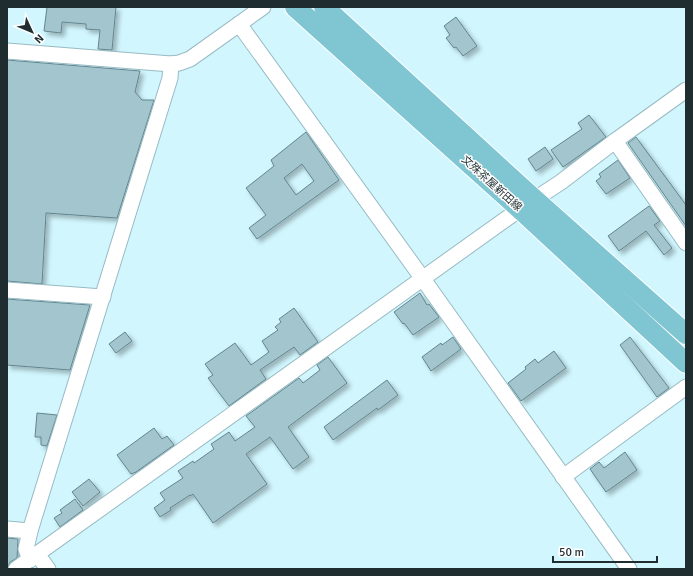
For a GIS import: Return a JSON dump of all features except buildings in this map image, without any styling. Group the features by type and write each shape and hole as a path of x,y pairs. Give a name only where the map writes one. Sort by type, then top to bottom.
{"main road":[{"name":"文殊茶屋新田線","path":"295,7 527,204 686,334"},
{"name":"文殊茶屋新田線","path":"324,7 527,204 686,363"}],"street":[{"path":"48,569 33,561 26,549 30,531 170,78 180,62 263,7"},
{"path":"239,24 424,279 629,569"},
{"path":"7,51 180,62"},
{"path":"16,569 33,561 686,90"},
{"path":"614,141 686,242"},
{"path":"7,290 102,297"},
{"path":"564,477 686,387"},
{"path":"7,529 30,531"}]}
